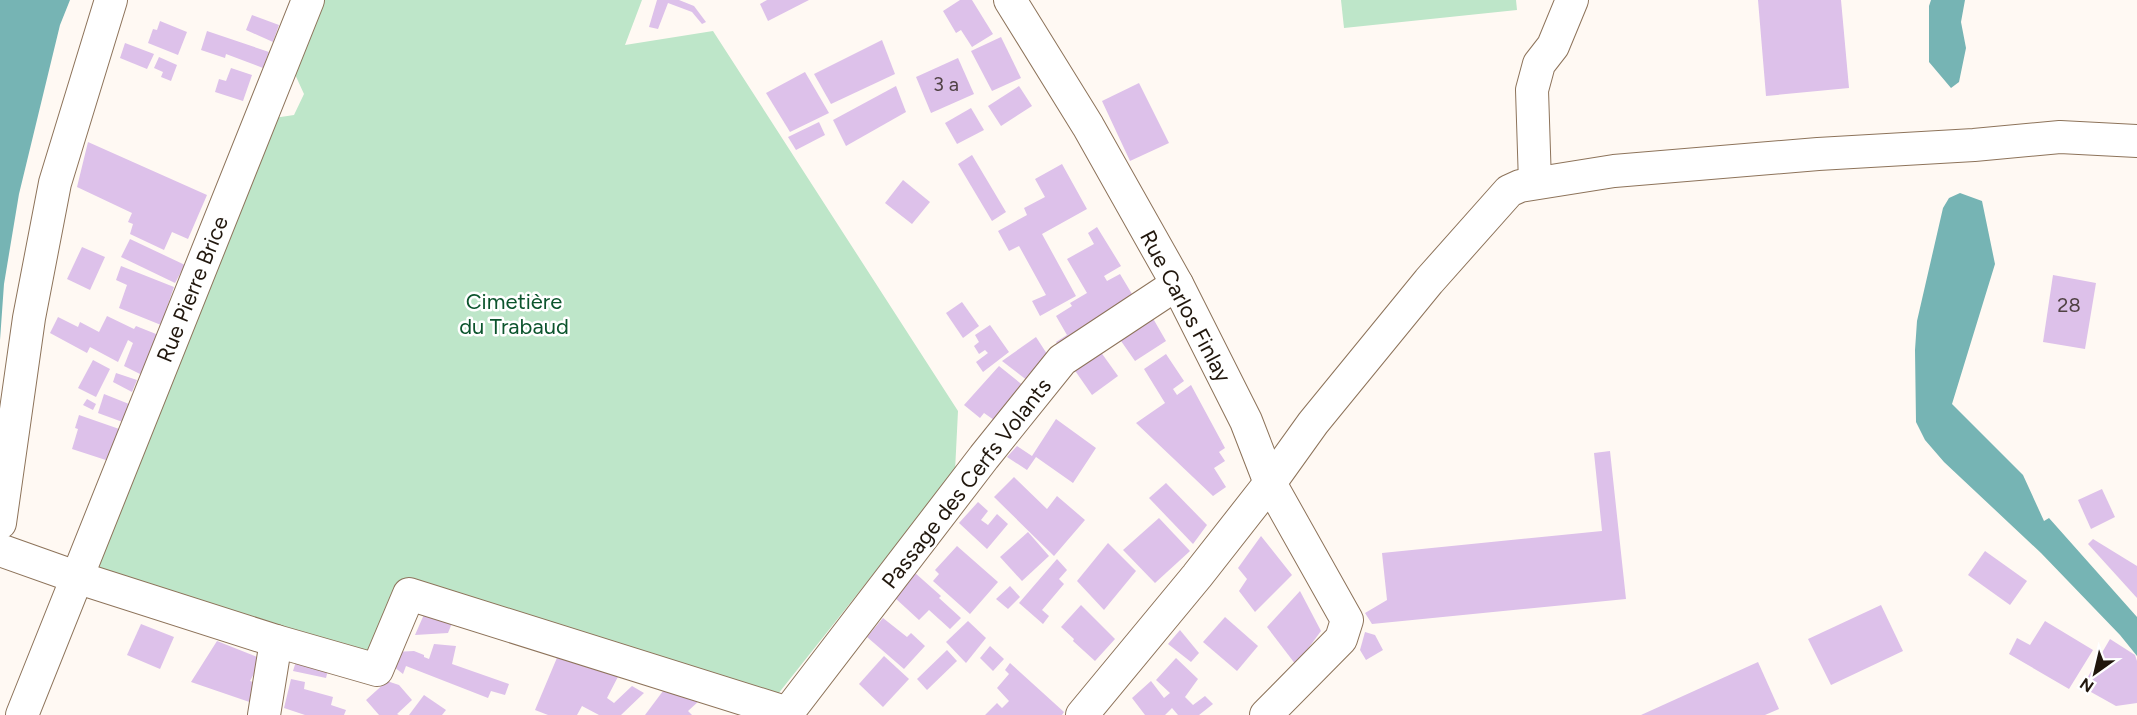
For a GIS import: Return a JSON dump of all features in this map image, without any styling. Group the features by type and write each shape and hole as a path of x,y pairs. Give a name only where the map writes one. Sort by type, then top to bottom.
{"street":[{"path":"0,524 29,318 55,183 111,0"},
{"name":"Rue Pierre Brice","path":"22,715 308,0"},
{"name":"Rue Carlos Finlay","path":"1010,0 1088,126 1177,284 1246,421 1270,483 1347,620 1341,639 1266,715"},
{"path":"1535,183 1532,90 1539,64 1553,46 1572,0"},
{"path":"1082,715 1197,576 1270,483 1313,423 1429,281 1509,191 1535,183 1614,171 1818,154 1974,145 2060,137 2137,141"},
{"name":"Passage des Cerfs Volants","path":"787,714 984,457 1062,360 1177,284"},
{"path":"0,550 76,577 276,641 376,670 409,594 787,714"},
{"path":"264,715 276,641"}],"green space":[{"name":"Cimetière du Trabaud","path":"321,0 642,0 625,45 713,31 958,411 955,471 774,699 405,584 372,658 95,568 274,118 294,115 304,94 293,70"},
{"path":"1341,0 1516,0 1517,10 1344,28"}],"water":[{"path":"0,0 70,0 60,25 19,194 4,284 0,340"},
{"path":"1931,0 1965,0 1961,22 1966,48 1959,82 1951,88 1929,62 1929,6"},
{"path":"1960,193 1982,201 1995,264 1952,404 2023,475 2044,521 2049,518 2137,617 2137,656 2120,635 2041,553 1944,462 1925,440 1916,422 1917,321 1943,208 1949,198"}],"building":[{"path":"657,0 679,0 694,6 706,22 702,24 692,12 668,3 658,29 649,27"},
{"path":"767,0 809,0 768,21 760,4"},
{"path":"960,0 972,0 993,34 972,47 961,30 956,33 943,11"},
{"path":"1758,0 1841,0 1849,88 1766,96"},
{"path":"252,15 279,25 273,42 246,30"},
{"path":"160,21 187,32 178,55 148,43 153,29 157,30"},
{"path":"207,31 269,52 263,68 226,54 225,58 201,50"},
{"path":"1001,37 1021,78 992,91 971,51"},
{"path":"882,40 895,74 831,104 814,74"},
{"path":"125,43 154,54 147,69 120,58"},
{"path":"159,57 177,65 171,81 161,77 163,72 154,68"},
{"path":"958,58 974,94 931,113 916,77"},
{"path":"231,68 252,75 243,101 215,92 219,79 226,81"},
{"path":"805,72 829,113 790,132 766,93"},
{"path":"1139,83 1169,143 1130,161 1102,101"},
{"path":"896,86 906,112 846,146 833,120"},
{"path":"1019,86 1032,106 1001,126 988,106"},
{"path":"971,108 984,130 957,144 945,123"},
{"path":"819,122 825,135 796,150 788,137"},
{"path":"88,142 207,195 188,239 172,232 164,250 130,234 133,224 128,222 132,213 77,187"},
{"path":"972,155 1006,212 992,221 958,164"},
{"path":"1062,164 1087,209 1042,234 1076,296 1040,316 1032,301 1046,295 1019,246 1009,251 998,231 1027,215 1024,208 1045,197 1035,179"},
{"path":"903,180 930,202 912,224 885,203"},
{"path":"1097,227 1121,266 1104,276 1107,281 1120,274 1138,304 1060,349 1056,342 1067,335 1056,316 1072,306 1070,303 1087,293 1067,259 1094,244 1088,233"},
{"path":"130,239 185,265 175,283 121,257"},
{"path":"82,247 105,257 90,290 67,279"},
{"path":"121,266 174,287 161,325 119,308 127,285 116,280"},
{"path":"2053,275 2096,283 2085,349 2043,342"},
{"path":"962,302 979,326 963,338 946,313"},
{"path":"1147,308 1166,341 1135,361 1121,341 1112,347 1105,337"},
{"path":"107,316 134,329 136,326 161,336 146,377 124,366 133,343 128,340 118,362 90,347 87,353 50,333 58,317 78,327 80,322 99,332"},
{"path":"990,325 1009,352 983,372 976,362 988,353 985,350 979,354 974,346 979,342 975,335"},
{"path":"1036,337 1049,357 1028,381 1002,361"},
{"path":"1095,344 1118,376 1092,395 1069,362"},
{"path":"1166,354 1184,381 1173,389 1177,395 1191,385 1225,448 1219,452 1225,461 1214,468 1226,487 1213,496 1136,423 1165,403 1144,369"},
{"path":"93,360 110,369 96,397 78,388"},
{"path":"999,366 1030,391 1004,427 984,413 980,418 964,405"},
{"path":"116,373 137,380 132,392 113,382"},
{"path":"104,394 134,406 128,424 98,413"},
{"path":"87,399 96,404 93,410 83,405"},
{"path":"79,415 125,431 115,463 72,449 78,429 75,428"},
{"path":"1056,419 1096,448 1073,483 1036,457 1027,470 1007,457 1017,446 1032,456"},
{"path":"1610,451 1626,599 1372,624 1365,613 1387,600 1382,553 1602,531 1594,453"},
{"path":"1014,477 1047,509 1057,496 1085,520 1054,556 994,497"},
{"path":"1166,483 1207,525 1193,544 1149,498"},
{"path":"2102,489 2115,517 2091,529 2078,500"},
{"path":"978,502 988,511 981,520 988,525 997,514 1008,524 987,549 959,523"},
{"path":"1159,518 1190,551 1155,583 1123,550"},
{"path":"1028,532 1049,556 1022,581 1000,557"},
{"path":"1261,536 1292,575 1255,612 1239,591 1247,579 1238,568"},
{"path":"2093,539 2137,566 2137,598 2088,544"},
{"path":"1108,543 1136,571 1104,610 1077,581"},
{"path":"957,546 998,582 970,614 933,581 939,574 935,570"},
{"path":"1985,551 2027,581 2010,605 1968,575"},
{"path":"1057,559 1067,570 1059,579 1064,584 1042,610 1049,616 1043,624 1019,603"},
{"path":"914,572 961,618 950,629 929,610 919,620 894,597"},
{"path":"1010,586 1020,597 1008,609 996,599"},
{"path":"1300,591 1321,631 1296,665 1267,627"},
{"path":"429,603 452,623 448,633 415,635"},
{"path":"1081,605 1115,639 1095,661 1061,627"},
{"path":"1881,605 1903,651 1831,685 1808,639"},
{"path":"1225,617 1258,646 1237,671 1203,642"},
{"path":"883,618 907,637 911,633 925,646 904,669 867,637"},
{"path":"968,621 986,638 966,663 946,642"},
{"path":"2045,621 2093,650 2069,689 2009,654 2017,638 2030,645"},
{"path":"141,624 174,637 160,669 127,655"},
{"path":"1180,630 1199,653 1191,662 1168,644"},
{"path":"1365,632 1375,635 1383,650 1366,660 1360,650"},
{"path":"2110,639 2135,655 2137,703 2116,706 2082,687"},
{"path":"217,641 262,659 250,681 262,685 258,705 191,682"},
{"path":"434,644 456,646 452,664 509,684 505,695 491,691 488,698 406,666 403,674 389,663 394,652 414,651 429,659"},
{"path":"990,646 1004,659 993,671 980,658"},
{"path":"947,650 957,661 927,690 917,679"},
{"path":"299,652 330,662 326,678 293,671"},
{"path":"559,653 622,669 607,698 614,703 632,686 644,693 621,715 599,715 582,706 577,715 548,715 535,710"},
{"path":"884,656 909,679 883,707 859,684"},
{"path":"1176,658 1198,679 1185,697 1193,705 1205,696 1213,704 1199,715 1178,715 1172,708 1165,715 1145,715 1132,698 1151,681 1164,698 1170,693 1156,680"},
{"path":"1758,662 1779,709 1765,715 1641,715"},
{"path":"1010,663 1064,712 1062,715 985,715 997,703 1002,708 1009,701 997,688 1009,674 1005,670"},
{"path":"291,679 305,682 304,689 333,697 331,705 346,710 344,715 305,715 284,708"},
{"path":"387,681 399,685 412,700 397,714 399,715 379,715 366,700"},
{"path":"666,687 700,700 688,711 692,715 645,715"},
{"path":"424,695 446,710 442,715 409,715"}]}
